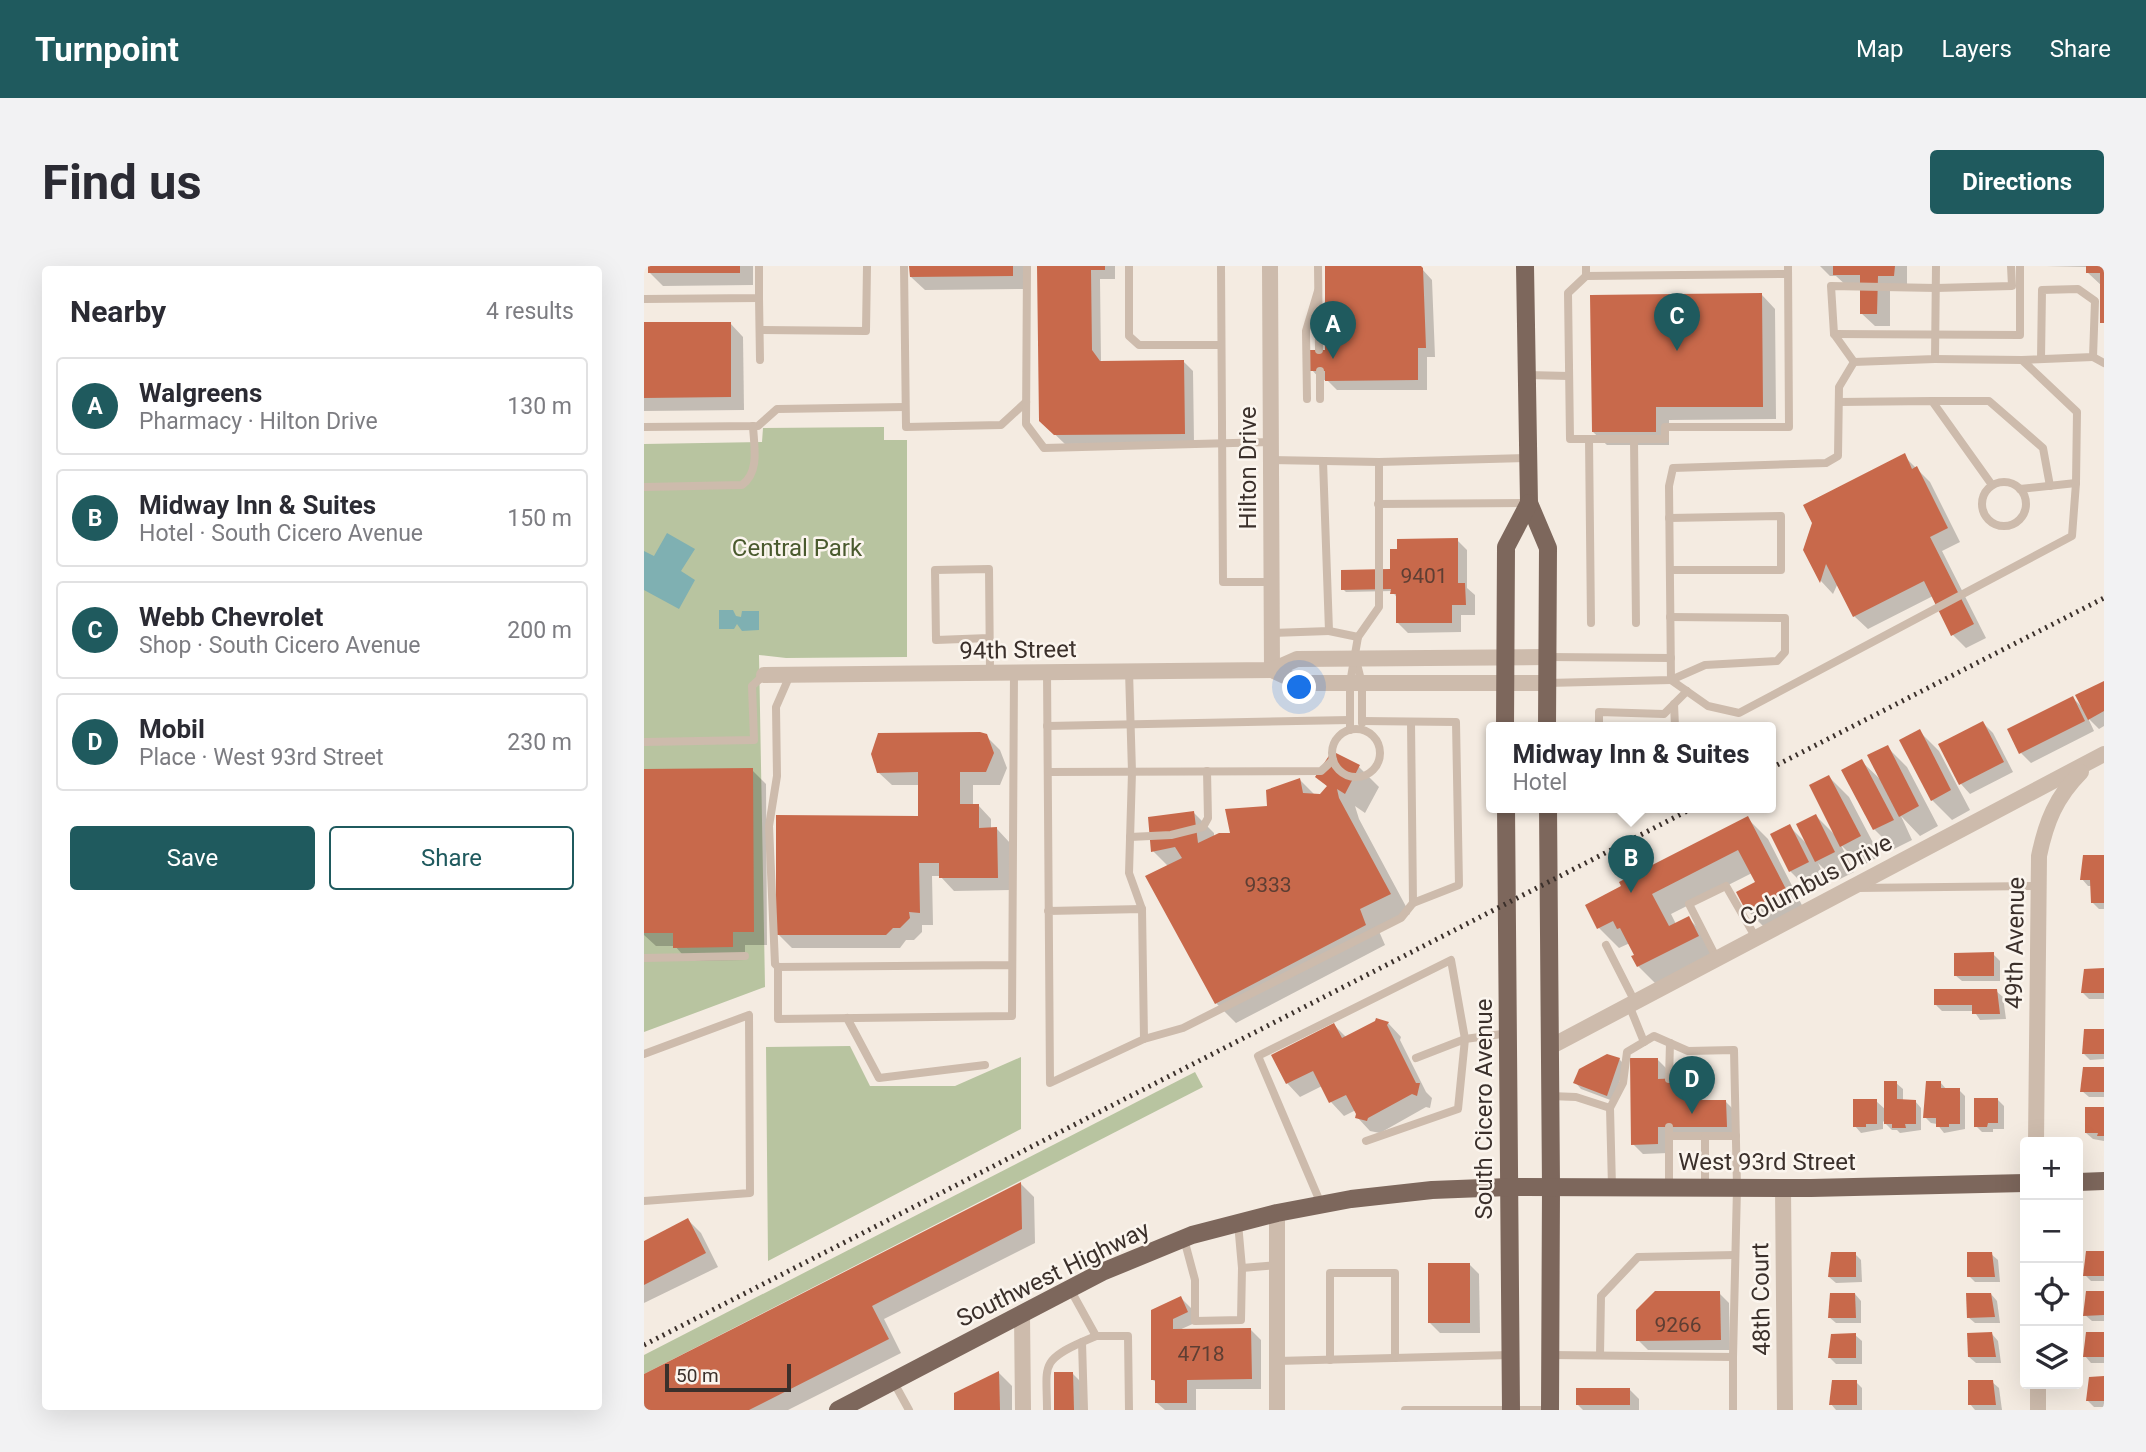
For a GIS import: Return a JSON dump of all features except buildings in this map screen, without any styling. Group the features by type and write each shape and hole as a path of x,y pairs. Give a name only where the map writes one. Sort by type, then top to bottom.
{"main road":[{"path":"1525,266 1529,503 1548,548 1547,722"},
{"path":"1505,722 1506,547 1529,503"},
{"name":"South Cicero Avenue","path":"1506,813 1511,1410"},
{"path":"1548,813 1550,1410"},
{"path":"2083,1182 2104,1181"},
{"name":"West 93rd Street","path":"1509,1187 1783,1188 2020,1183"},
{"name":"Southwest Highway","path":"838,1410 1102,1272 1184,1238 1277,1213 1351,1199 1432,1190 1509,1187"}],"street":[{"name":"Hilton Drive","path":"1270,266 1272,670"},
{"name":"94th Street","path":"764,675 1272,670 1297,659 1547,657"},
{"name":"94th Street","path":"1272,670 1300,683 1547,684"},
{"name":"49th Avenue","path":"2036,1137 2039,856 2054,806 2066,787 2098,757"},
{"name":"Columbus Drive","path":"1550,1046 2098,757"},
{"name":"48th Court","path":"1783,1188 1786,1410"},
{"path":"1277,1213 1277,1410"},
{"path":"1022,1315 1023,1410"},
{"path":"2038,1389 2038,1410"}],"lane":[{"path":"759,266 760,360"},
{"path":"760,330 866,331 867,266"},
{"path":"904,266 906,427 1001,425 1026,401"},
{"path":"1027,266 1026,424 1044,448 1271,442"},
{"path":"1129,266 1129,336 1134,341 1139,345 1221,345"},
{"path":"1221,266 1223,582 1272,582"},
{"path":"1318,266 1319,350"},
{"path":"1586,266 1586,276"},
{"path":"1936,266 1936,359"},
{"path":"1854,362 1834,334 1831,286 2012,286 2011,266"},
{"path":"1834,334 2020,335 2020,266"},
{"path":"1788,270 1789,427 1665,427 1665,439 1570,439 1568,293 1586,276 1788,270"},
{"path":"2040,359 2042,290 2078,289 2095,301 2093,357"},
{"path":"1307,399 1306,331 1318,290"},
{"path":"644,299 759,298"},
{"path":"1854,362 2093,357 2104,363"},
{"path":"1671,680 1708,706 1739,713 2072,536 2077,483 2077,412 2022,360"},
{"path":"1671,680 1669,486 1673,467 1826,463 1838,456 1839,387 1854,362"},
{"path":"1320,371 1320,399"},
{"path":"1527,375 1569,376"},
{"path":"1932,401 1992,485"},
{"path":"1839,402 1989,401 2043,448 2050,486"},
{"path":"644,427 758,426 777,410 905,407"},
{"path":"644,487 742,485 750,479 754,467 753,426"},
{"path":"1589,439 1591,623"},
{"path":"1634,439 1636,622"},
{"path":"1271,460 1379,462 1528,458"},
{"path":"1324,461 1329,631"},
{"path":"1356,683 1362,725 1380,746 1381,754 1375,768 1363,776 1348,776 1341,772 1333,760 1333,745 1350,725 1356,683 1358,637 1380,607 1379,462"},
{"path":"2020,489 2026,503 2016,522 2001,525 1988,519 1984,512 1983,497 1992,485 2007,482 2020,489 2077,483"},
{"path":"1378,504 1529,503"},
{"path":"1669,518 1781,516 1781,570 1670,570"},
{"path":"989,638 936,640 935,570 989,569 990,673"},
{"path":"1547,684 1671,680 1705,665 1777,661 1785,652 1785,618 1671,617"},
{"path":"1272,633 1329,631 1358,637"},
{"path":"1547,657 1671,658"},
{"path":"1129,671 1132,772 1129,873 1142,909 1144,1039"},
{"path":"790,675 776,707 777,776 769,827 775,964 778,967 778,1018 1012,1016 1014,672"},
{"path":"1047,672 1047,726 1048,772 1048,911 1050,1083 1144,1039 1183,1028 1401,918 1413,903 1459,885 1456,722 1047,726"},
{"path":"644,742 754,740 752,686 764,675"},
{"path":"1599,722 1599,712 1664,714 1686,691"},
{"path":"1674,704 1675,722"},
{"path":"1411,722 1413,903"},
{"path":"1048,772 1321,771 1333,760"},
{"path":"1130,837 1171,835 1203,827 1208,818 1208,771"},
{"path":"1717,958 1689,904 1726,886 1756,938"},
{"path":"1850,888 2037,886"},
{"path":"1048,911 1142,909"},
{"path":"1606,945 1632,1003 1644,1042"},
{"path":"644,958 745,956"},
{"path":"1322,1204 1258,1056 1451,960 1465,1039 1458,1109 1366,1141"},
{"path":"778,967 1012,965"},
{"path":"644,1054 749,1015 750,1193 644,1201"},
{"path":"847,1018 879,1078 985,1065"},
{"path":"1416,1058 1465,1039 1509,1033"},
{"path":"1612,1187 1610,1108 1623,1083 1627,1052 1654,1036 1688,1051 1734,1050 1737,1188 1733,1410"},
{"path":"1669,1079 1670,1043"},
{"path":"1550,1096 1576,1097 1610,1108"},
{"path":"1669,1187 1669,1131 1705,1136 1736,1136"},
{"path":"1705,1136 1705,1188"},
{"path":"1184,1238 1195,1280 1195,1321 1241,1320 1242,1268 1238,1223"},
{"path":"1600,1356 1601,1296 1638,1256 1735,1255"},
{"path":"1242,1268 1277,1265"},
{"path":"1330,1360 1330,1273 1395,1273 1395,1358"},
{"path":"1070,1289 1096,1336"},
{"path":"1047,1410 1046,1366 1053,1357 1096,1336 1128,1336 1129,1410"},
{"path":"1082,1342 1084,1410"},
{"path":"1277,1361 1510,1355"},
{"path":"1551,1355 1733,1357"},
{"path":"893,1381 909,1410"},
{"path":"1405,1410 1550,1410"}],"green space":[{"name":"Central Park","path":"884,427 884,440 907,440 907,657 786,658 759,655 765,987 644,1032 644,444 762,442 763,428"},
{"path":"850,1046 870,1086 955,1086 1021,1057 1021,1129 768,1261 766,1047"},
{"path":"1195,1072 1203,1087 644,1374 644,1355"}],"water":[{"path":"667,533 695,549 681,571 695,580 679,609 644,590 644,551 654,556"},
{"path":"719,610 733,610 736,616 741,617 742,611 759,611 759,630 742,631 737,624 734,629 719,629"}],"railway":[{"path":"1776,765 2104,598"},
{"path":"644,1345 1683,813"}],"place":[{"name":"Webb Chevrolet","path":"1677,351"},
{"name":"Walgreens","path":"1333,359"},
{"name":"Midway Inn & Suites","path":"1631,893"},
{"name":"Mobil","path":"1692,1114"}]}
